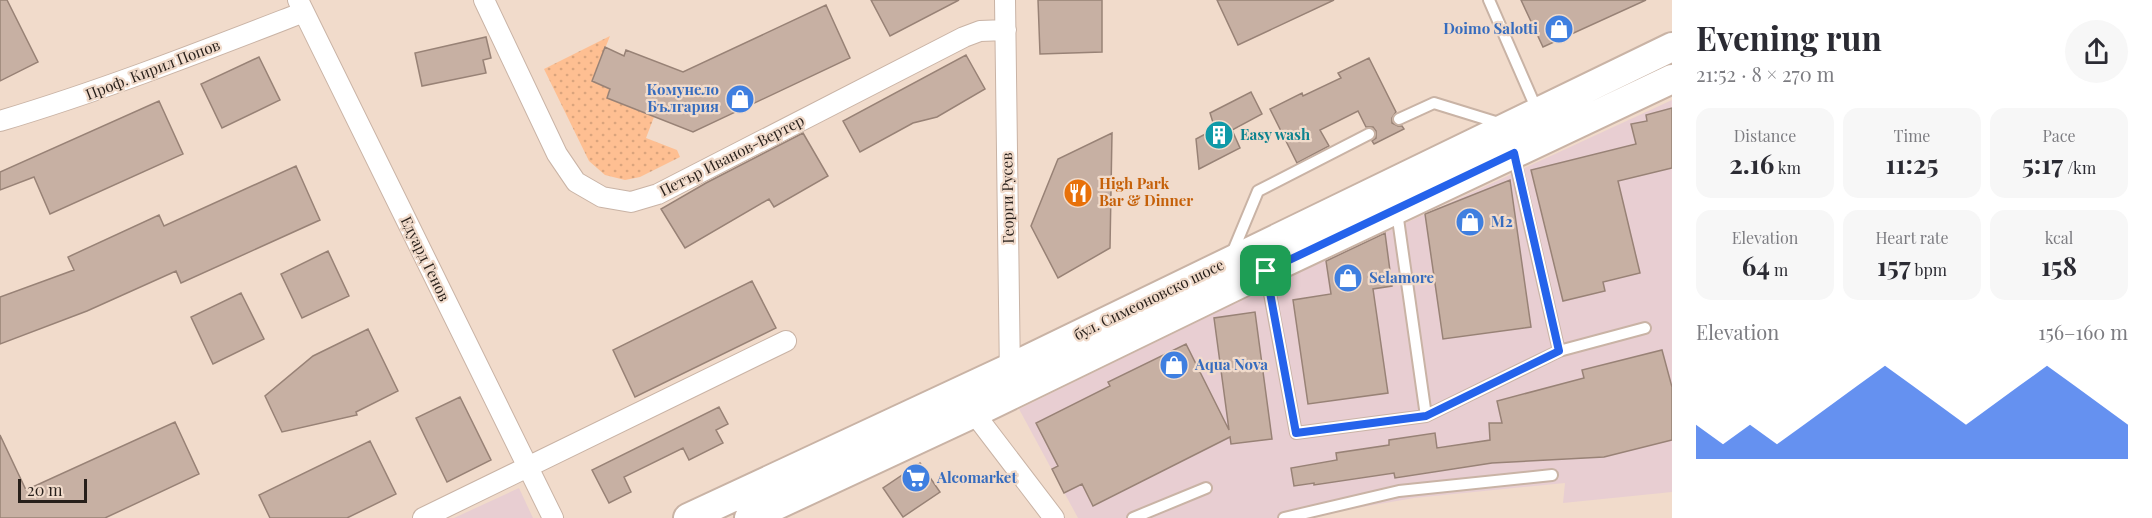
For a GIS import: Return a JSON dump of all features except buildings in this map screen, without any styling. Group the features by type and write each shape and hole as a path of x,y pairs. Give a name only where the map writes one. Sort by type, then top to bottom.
{"main road":[{"name":"бул. Симеоновско шосе","path":"1011,382 1228,262 1672,47"},
{"name":"бул. Симеоновско шосе","path":"688,518 966,403 1266,271 1672,79"},
{"name":"бул. Симеоновско шосе","path":"749,518 966,403"}],"street":[{"name":"Петър Иванов-Вертер","path":"484,0 557,154 576,182 602,197 631,202 658,194 964,37 980,31 1006,30"},
{"name":"Георги Русев","path":"1005,0 1011,382"},
{"name":"Проф. Кирил Попов","path":"0,121 123,82 301,6"},
{"name":"Едуард Генов","path":"301,6 553,518"},
{"path":"423,518 786,341"},
{"path":"966,403 1054,518"}],"lane":[{"path":"1489,0 1538,111"},
{"path":"1399,119 1434,103 1509,125"},
{"path":"1228,262 1258,191 1369,134"},
{"path":"1514,153 1559,351"},
{"path":"1397,209 1426,416"},
{"path":"1266,271 1296,433 1426,416 1559,351 1646,328"},
{"path":"1284,518 1400,491 1552,476"},
{"path":"1133,518 1206,488"}],"shaded area":[{"path":"610,36 592,81 610,89 607,98 654,117 646,138 677,150 680,157 640,177 625,180 605,175 589,161 544,69"},
{"path":"1672,100 1672,492 1563,503 1565,483 1414,498 1298,518 1078,518 1019,409 1291,276"},
{"path":"519,488 533,518 454,518"}],"place":[{"name":"Doimo Salotti","path":"1559,29"},
{"name":"Комунело България","path":"740,99"},
{"name":"Easy wash","path":"1219,135"},
{"name":"High Park Bar & Dinner","path":"1078,193"},
{"name":"M2","path":"1470,222"},
{"name":"Selamore","path":"1348,278"},
{"name":"Aqua Nova","path":"1174,365"},
{"name":"Alcomarket","path":"916,478"}],"route":[{"path":"1514,153 1559,351 1426,416 1296,433 1266,271 1514,153"}]}
